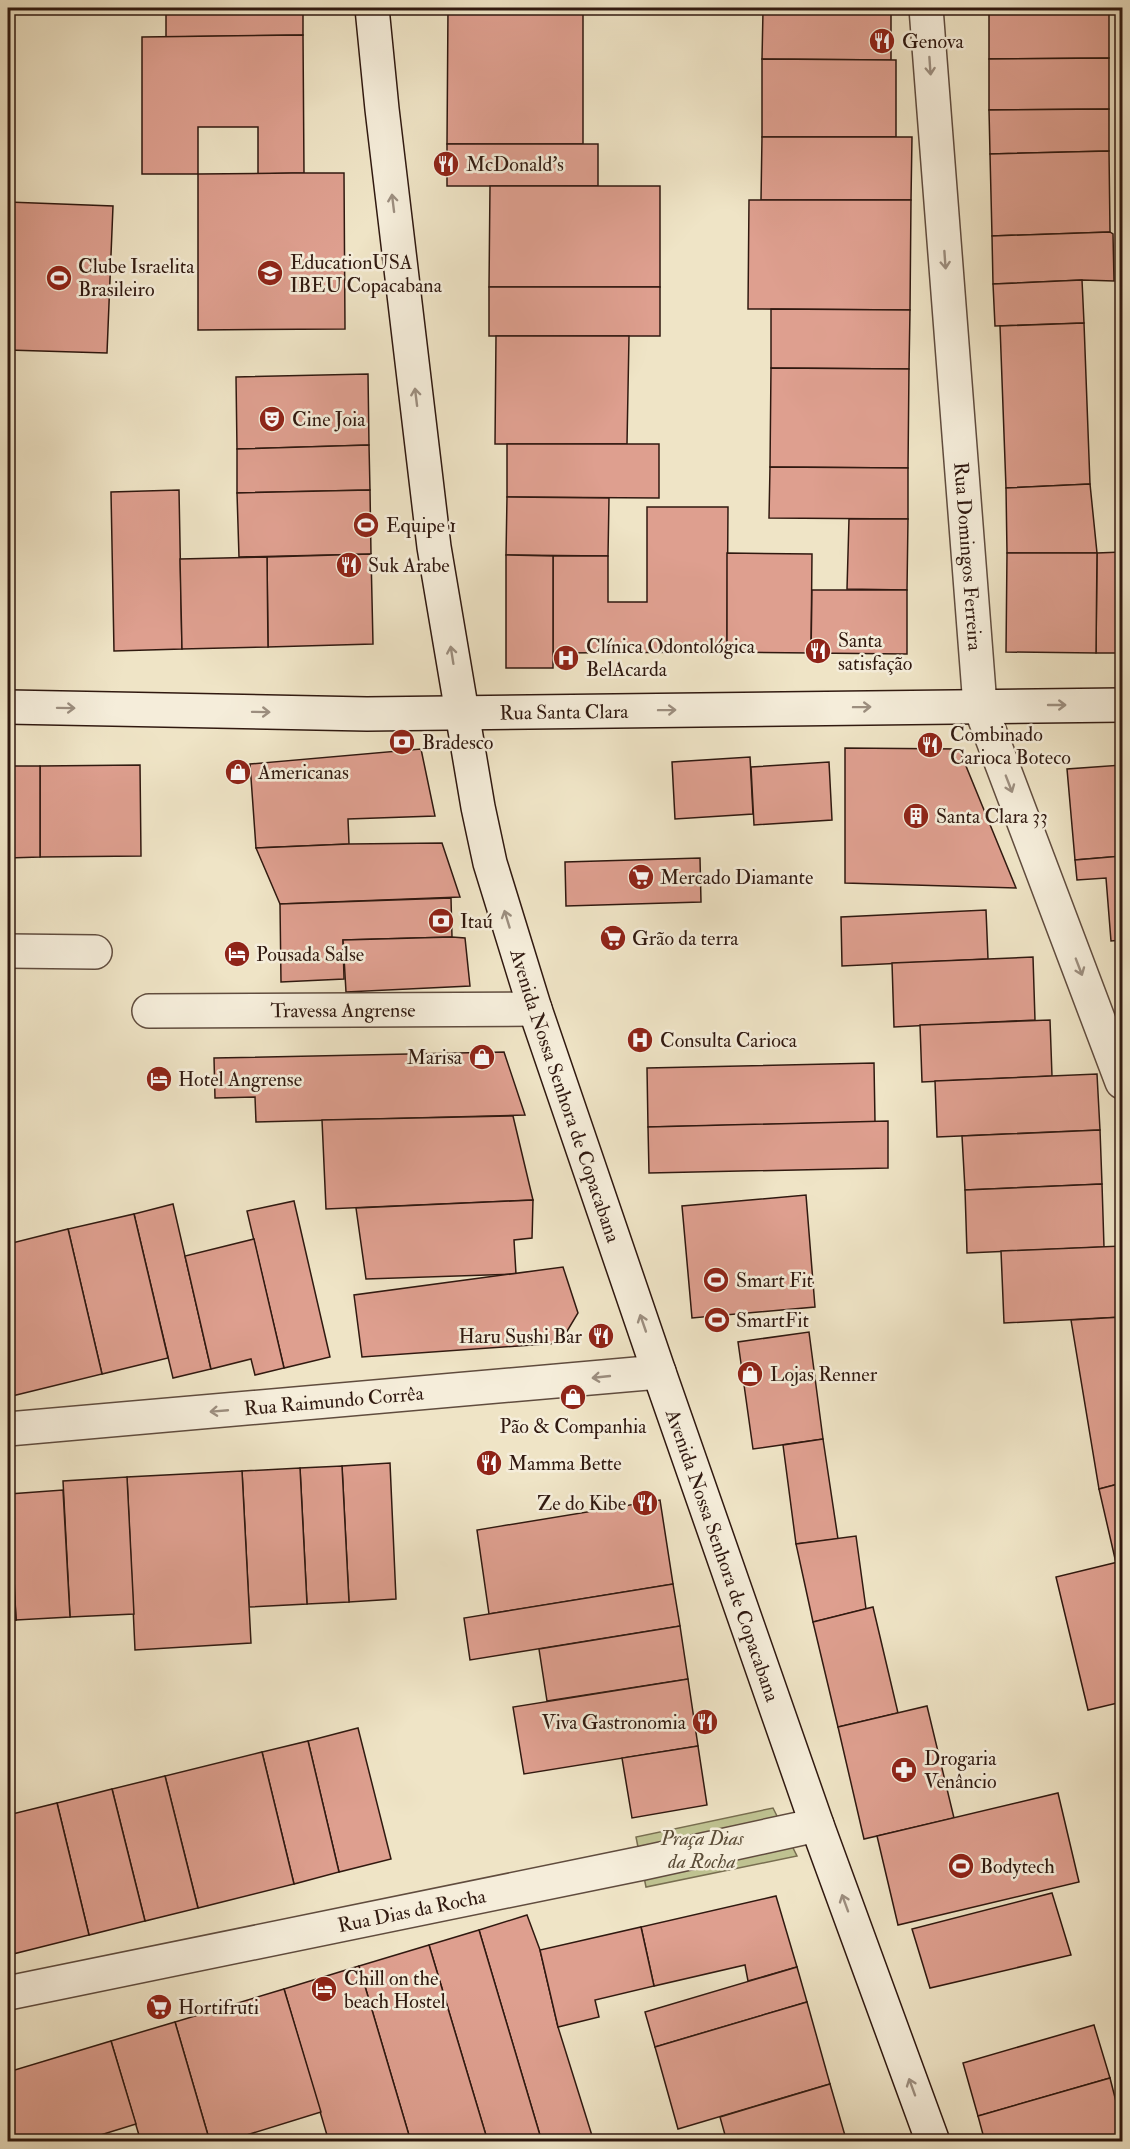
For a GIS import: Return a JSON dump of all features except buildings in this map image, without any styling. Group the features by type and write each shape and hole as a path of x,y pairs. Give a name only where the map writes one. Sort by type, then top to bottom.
{"main road":[{"name":"Avenida Nossa Senhora de Copacabana","path":"372,8 434,548 461,713 490,863 536,1009 659,1372 817,1825 933,2142"},
{"name":"Rua Domingos Ferreira","path":"926,8 980,706 1122,1082"},
{"name":"Rua Santa Clara","path":"8,707 355,714 1122,705"},
{"path":"8,951 94,952"},
{"name":"Travessa Angrense","path":"149,1011 536,1009"},
{"name":"Rua Raimundo Corrêa","path":"8,1429 659,1372"},
{"name":"Rua Dias da Rocha","path":"8,1993 643,1863 817,1825"}],"green space":[{"name":"Praça Dias da Rocha","path":"773,1808 797,1856 646,1887 636,1837"}],"place":[{"name":"Genova","path":"882,41"},
{"name":"McDonald's","path":"446,164"},
{"name":"EducationUSA IBEU Copacabana","path":"270,273"},
{"name":"Clube Israelita Brasileiro","path":"59,278"},
{"name":"Cine Joia","path":"272,419"},
{"name":"Equipe 1","path":"366,525"},
{"name":"Suk Arabe","path":"349,565"},
{"name":"Santa satisfação","path":"818,651"},
{"name":"Clínica Odontológica BelAcarda","path":"566,658"},
{"name":"Bradesco","path":"402,742"},
{"name":"Combinado Carioca Boteco","path":"930,745"},
{"name":"Americanas","path":"238,772"},
{"name":"Santa Clara 33","path":"916,816"},
{"name":"Mercado Diamante","path":"641,877"},
{"name":"Itaú","path":"441,921"},
{"name":"Grão da terra","path":"613,938"},
{"name":"Pousada Salse","path":"237,954"},
{"name":"Consulta Carioca","path":"640,1040"},
{"name":"Marisa","path":"482,1057"},
{"name":"Hotel Angrense","path":"159,1079"},
{"name":"Smart Fit","path":"716,1280"},
{"name":"SmartFit","path":"717,1320"},
{"name":"Haru Sushi Bar","path":"601,1336"},
{"name":"Lojas Renner","path":"750,1374"},
{"name":"Pão & Companhia","path":"573,1397"},
{"name":"Mamma Bette","path":"489,1463"},
{"name":"Ze do Kibe","path":"645,1503"},
{"name":"Viva Gastronomia","path":"705,1722"},
{"name":"Drogaria Venâncio","path":"904,1770"},
{"name":"Bodytech","path":"961,1866"},
{"name":"Chill on the beach Hostel","path":"324,1989"},
{"name":"Hortifruti","path":"159,2007"}]}
